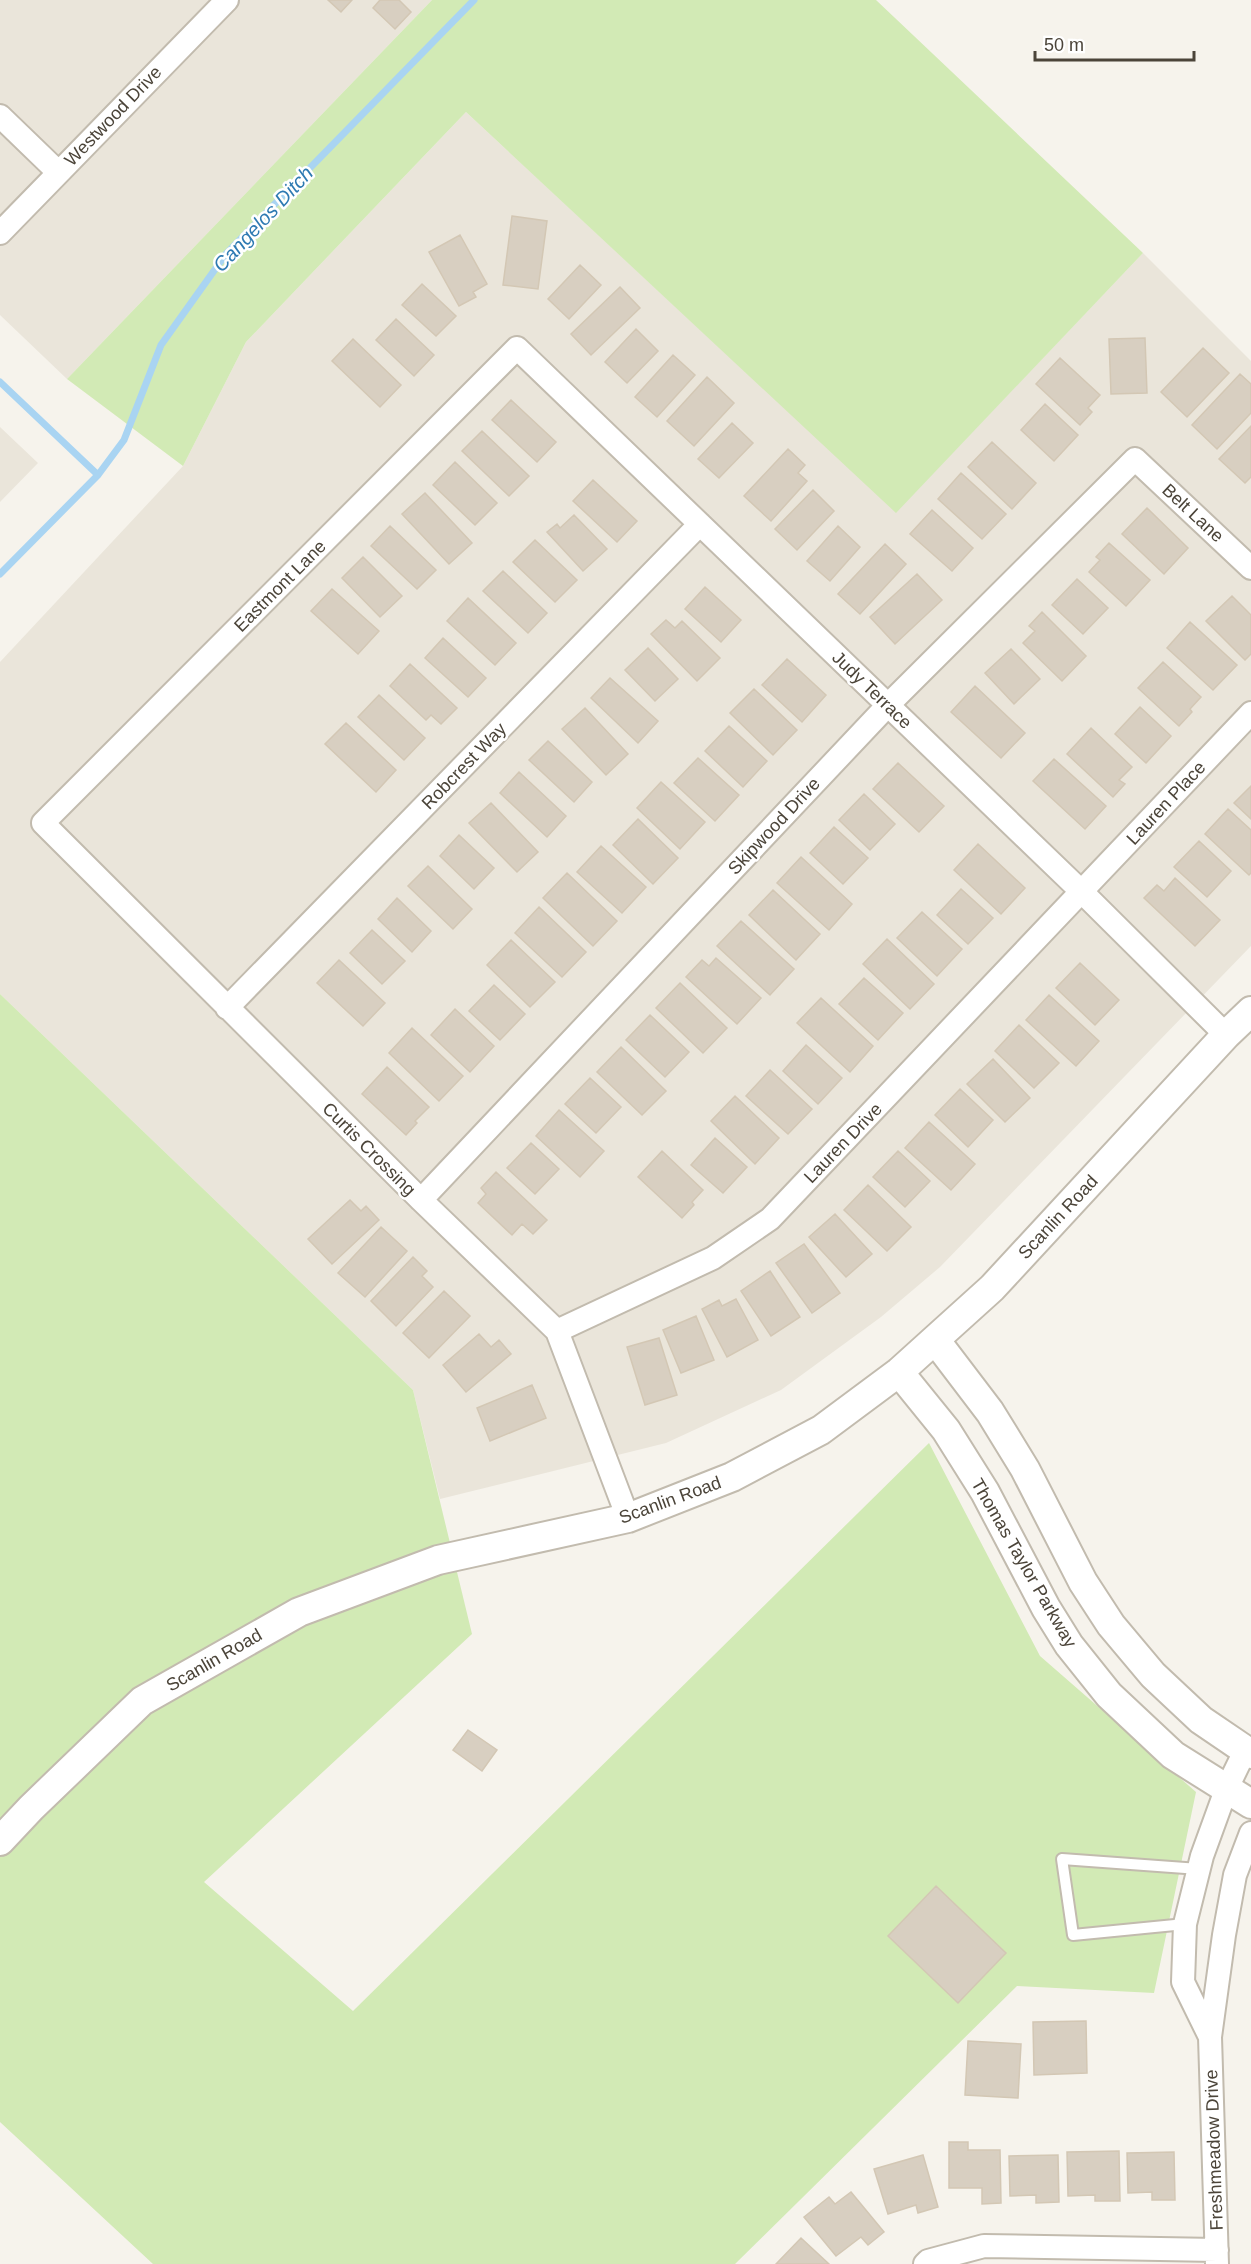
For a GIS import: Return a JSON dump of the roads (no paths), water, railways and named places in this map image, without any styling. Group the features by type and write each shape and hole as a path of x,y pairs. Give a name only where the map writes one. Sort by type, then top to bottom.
{"street":[{"name":"Westwood Drive","path":"0,233 227,0"},
{"path":"0,116 58,172"},
{"name":"Judy Terrace","path":"517,348 1082,892 1226,1035"},
{"name":"Eastmont Lane","path":"43,823 517,348"},
{"name":"Belt Lane","path":"1135,459 1251,568"},
{"name":"Skipwood Drive","path":"421,1200 888,705 1135,459"},
{"name":"Robcrest Way","path":"227,1008 700,524"},
{"name":"Lauren Place","path":"1082,892 1251,713"},
{"name":"Curtis Crossing","path":"43,823 421,1200 557,1331 628,1518"},
{"name":"Lauren Drive","path":"557,1331 713,1258 770,1219 1082,892"},
{"name":"Scanlin Road","path":"0,1841 142,1701 298,1612 438,1560 628,1518 732,1477 821,1430 899,1372 992,1288 1226,1035 1251,1011"},
{"path":"936,1341 990,1412 1025,1469 1083,1582 1111,1625 1153,1675 1201,1720 1248,1753"},
{"name":"Thomas Taylor Parkway","path":"899,1372 946,1430 979,1483 1046,1608 1069,1644 1109,1695 1173,1755 1251,1804"},
{"name":"Freshmeadow Drive","path":"1210,2037 1183,1982 1185,1924 1199,1869 1226,1790 1248,1753"},
{"name":"Freshmeadow Drive","path":"1217,2257 1210,2037 1235,1875 1251,1833"},
{"path":"926,2264 928,2261 984,2246 1217,2257"}],"lane":[{"path":"1185,1924 1073,1935 1062,1859 1199,1869"}],"waterway":[{"name":"Cangelos Ditch","path":"0,574 98,475 124,440 161,345 226,254 474,0"},
{"path":"0,382 98,475"}]}
